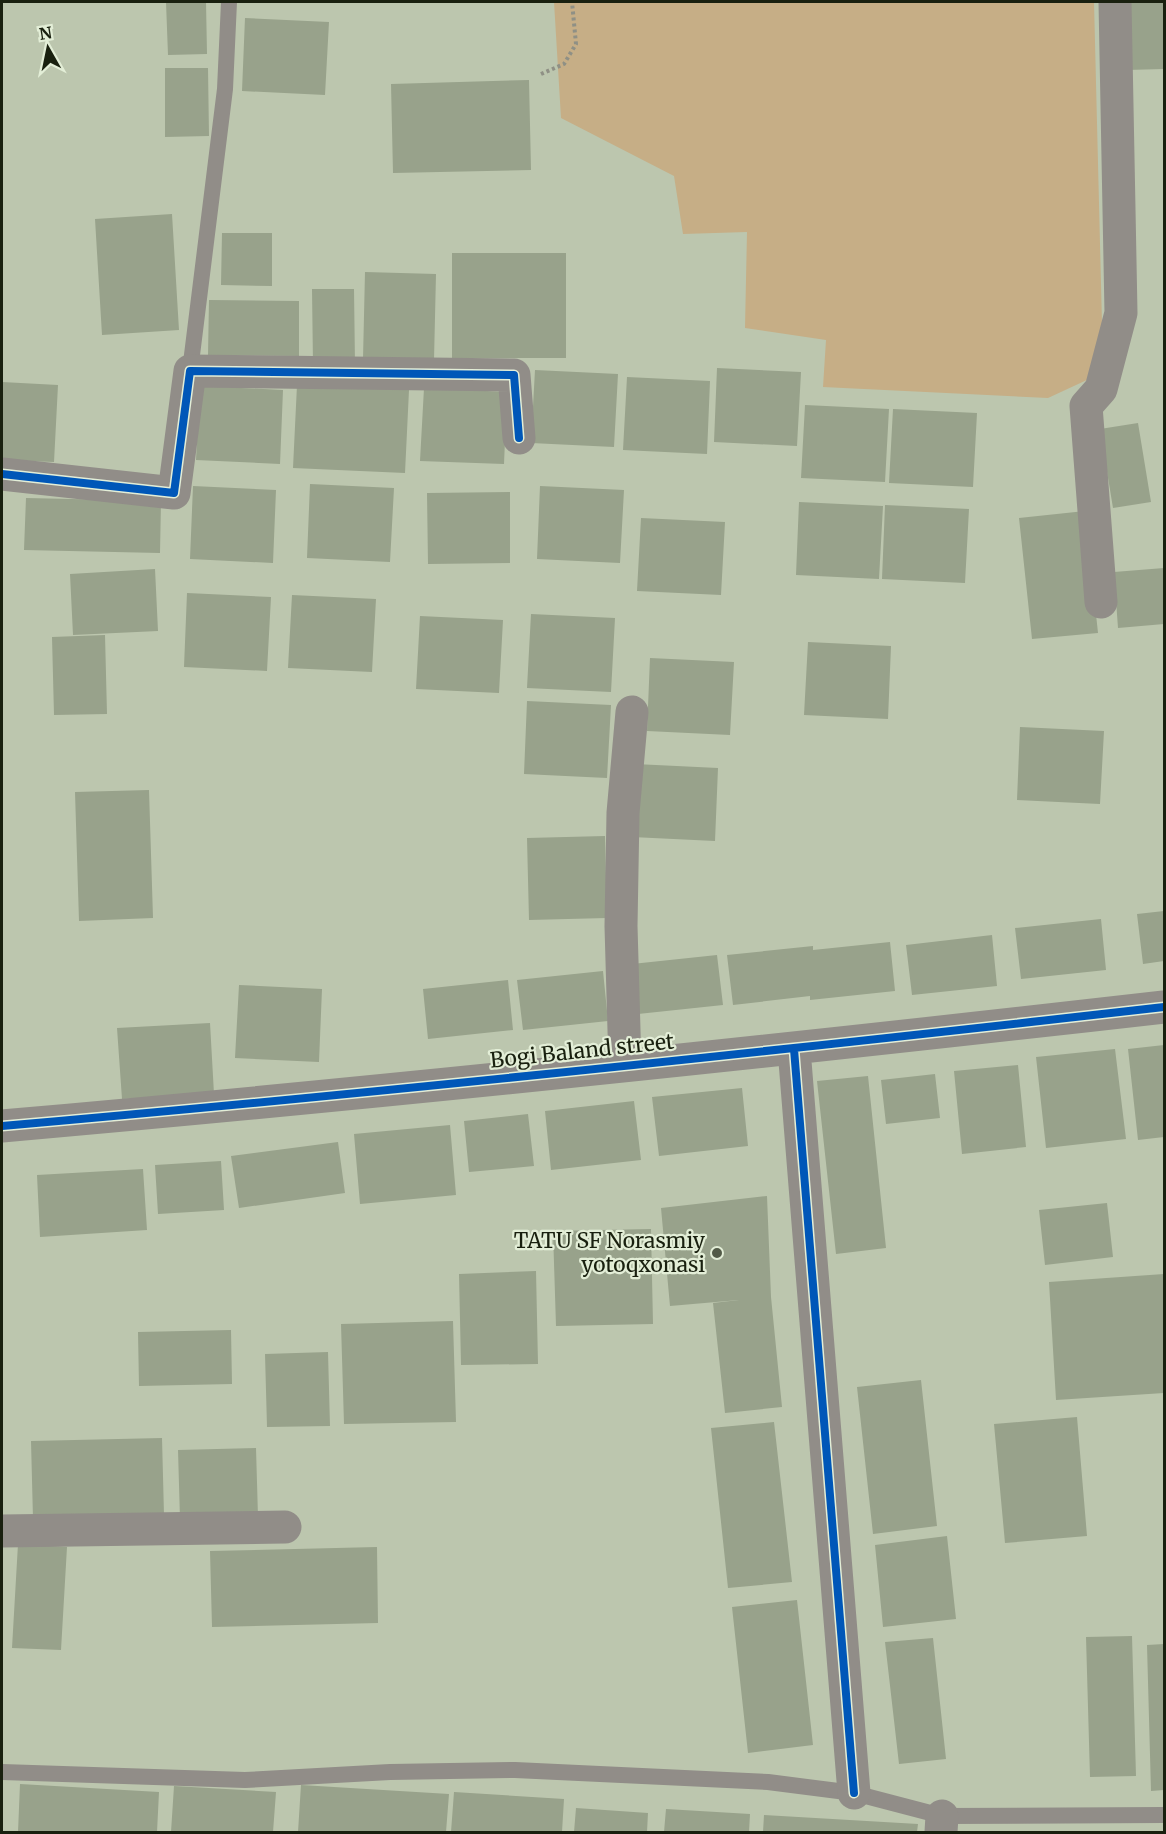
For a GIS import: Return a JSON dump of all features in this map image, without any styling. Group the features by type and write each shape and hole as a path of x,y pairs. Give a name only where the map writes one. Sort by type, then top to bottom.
{"street":[{"path":"1101,602 1086,406 1101,388 1121,313 1115,2"},
{"path":"2,474 174,493 190,371 514,375 519,438"},
{"path":"625,1065 621,926 622,836 632,712"},
{"name":"Bogi Baland street","path":"2,1126 794,1049 1164,1006"},
{"path":"794,1049 854,1793"},
{"path":"2,1531 285,1527"}],"lane":[{"path":"190,371 225,89 229,2"},
{"path":"2,1772 245,1780 390,1772 515,1770 768,1782 854,1793 941,1824 1164,1815"}],"path":[{"path":"541,74 564,64 576,44 572,2"}],"shaded area":[{"path":"554,2 1094,2 1102,324 1089,379 1048,398 823,387 826,340 745,328 747,232 683,234 674,176 561,118"}],"building":[{"path":"166,2 206,2 207,54 168,55"},
{"path":"1125,2 1164,2 1164,69 1127,70"},
{"path":"245,18 329,22 325,95 242,91"},
{"path":"165,68 208,68 209,136 165,137"},
{"path":"529,80 531,170 393,173 391,84"},
{"path":"172,214 179,330 102,335 95,219"},
{"path":"222,233 272,233 272,286 221,285"},
{"path":"452,253 566,253 566,358 452,358"},
{"path":"365,272 436,274 434,360 363,359"},
{"path":"312,289 354,289 355,365 313,365"},
{"path":"209,300 299,301 299,356 208,355"},
{"path":"717,368 801,372 797,446 714,442"},
{"path":"535,370 618,374 614,447 531,443"},
{"path":"627,377 710,381 707,454 623,450"},
{"path":"2,382 58,385 54,462 2,460"},
{"path":"297,385 409,390 405,473 293,468"},
{"path":"200,386 283,390 280,464 196,460"},
{"path":"424,388 507,392 504,464 420,461"},
{"path":"805,405 889,409 885,482 801,478"},
{"path":"893,409 977,413 973,487 889,483"},
{"path":"1138,423 1151,502 1113,508 1100,429"},
{"path":"310,484 394,488 390,562 307,558"},
{"path":"193,486 276,490 273,563 190,559"},
{"path":"540,486 624,490 620,563 537,559"},
{"path":"510,492 510,563 428,564 427,493"},
{"path":"26,498 161,501 160,553 24,550"},
{"path":"799,502 883,506 879,579 796,575"},
{"path":"885,505 969,509 965,583 882,579"},
{"path":"1085,511 1098,633 1032,639 1019,518"},
{"path":"641,518 725,522 721,595 637,591"},
{"path":"1164,568 1164,624 1118,628 1114,572"},
{"path":"155,569 158,631 73,635 70,574"},
{"path":"187,593 271,597 267,671 184,667"},
{"path":"292,595 376,599 372,672 288,668"},
{"path":"531,614 615,618 611,692 527,688"},
{"path":"420,616 503,620 499,693 416,689"},
{"path":"105,635 107,714 54,715 52,637"},
{"path":"808,642 891,646 888,719 804,715"},
{"path":"650,658 734,662 730,735 647,731"},
{"path":"527,701 611,705 607,778 524,774"},
{"path":"1020,727 1104,731 1100,804 1017,800"},
{"path":"635,764 718,768 715,841 632,837"},
{"path":"149,790 153,918 79,921 75,792"},
{"path":"605,836 607,918 529,920 527,838"},
{"path":"1164,911 1164,961 1143,964 1137,914"},
{"path":"1101,919 1106,970 1021,979 1015,928"},
{"path":"992,935 997,986 912,995 906,945"},
{"path":"890,942 895,991 810,1000 810,996 733,1005 727,955 813,946 813,950"},
{"path":"717,955 723,1005 638,1014 632,964"},
{"path":"603,971 608,1021 523,1030 517,980"},
{"path":"508,980 513,1030 428,1039 423,989"},
{"path":"239,985 322,989 319,1062 235,1058"},
{"path":"210,1023 214,1094 122,1099 117,1028"},
{"path":"1164,1045 1164,1137 1138,1140 1128,1049"},
{"path":"1115,1049 1126,1139 1046,1148 1036,1057"},
{"path":"1018,1065 1026,1147 962,1154 954,1071"},
{"path":"935,1074 940,1118 886,1124 881,1080"},
{"path":"868,1076 886,1248 836,1254 817,1081"},
{"path":"742,1088 748,1146 659,1156 652,1097"},
{"path":"634,1101 641,1160 551,1170 545,1111"},
{"path":"528,1114 534,1166 469,1172 464,1121"},
{"path":"450,1125 456,1195 360,1204 354,1134"},
{"path":"338,1142 345,1193 239,1208 231,1156"},
{"path":"221,1161 224,1210 158,1214 155,1165"},
{"path":"143,1169 147,1230 40,1237 37,1175"},
{"name":"TATU SF Norasmiy yotoqxonasi","path":"767,1196 771,1297 782,1407 725,1413 713,1303 739,1300 670,1306 661,1208"},
{"path":"1107,1203 1113,1257 1045,1265 1039,1210"},
{"path":"651,1229 653,1324 556,1326 553,1231"},
{"path":"536,1271 538,1364 461,1365 459,1274"},
{"path":"1164,1274 1164,1393 1056,1400 1049,1282"},
{"path":"453,1321 456,1422 344,1424 341,1324"},
{"path":"231,1330 232,1384 139,1386 138,1332"},
{"path":"328,1352 330,1426 267,1427 265,1354"},
{"path":"921,1380 937,1526 873,1534 857,1387"},
{"path":"1077,1417 1087,1536 1005,1543 994,1424"},
{"path":"774,1422 792,1582 728,1588 711,1428"},
{"path":"162,1438 164,1515 33,1519 31,1441"},
{"path":"256,1448 258,1517 180,1519 178,1450"},
{"path":"947,1536 956,1619 883,1627 875,1545"},
{"path":"18,1544 67,1547 61,1650 12,1648"},
{"path":"377,1547 378,1623 212,1627 210,1551"},
{"path":"797,1600 813,1745 748,1753 732,1607"},
{"path":"1132,1636 1136,1776 1090,1777 1086,1637"},
{"path":"933,1638 946,1759 899,1764 885,1642"},
{"path":"1164,1644 1164,1790 1151,1791 1147,1645"},
{"path":"20,1784 159,1792 157,1832 18,1832"},
{"path":"301,1785 449,1794 446,1832 298,1832"},
{"path":"174,1786 276,1792 273,1832 171,1832"},
{"path":"454,1792 564,1799 562,1832 451,1832"},
{"path":"576,1808 648,1813 647,1832 574,1832"},
{"path":"666,1809 750,1814 749,1832 664,1832"},
{"path":"764,1815 918,1824 917,1832 763,1832"}],"cycle path":[{"path":"2,474 174,493 190,371 514,375 519,438"},
{"path":"2,1126 583,1070 1164,1007"},
{"path":"794,1049 854,1793"}],"place":[{"name":"TATU SF Norasmiy yotoqxonasi","path":"717,1253"}]}
